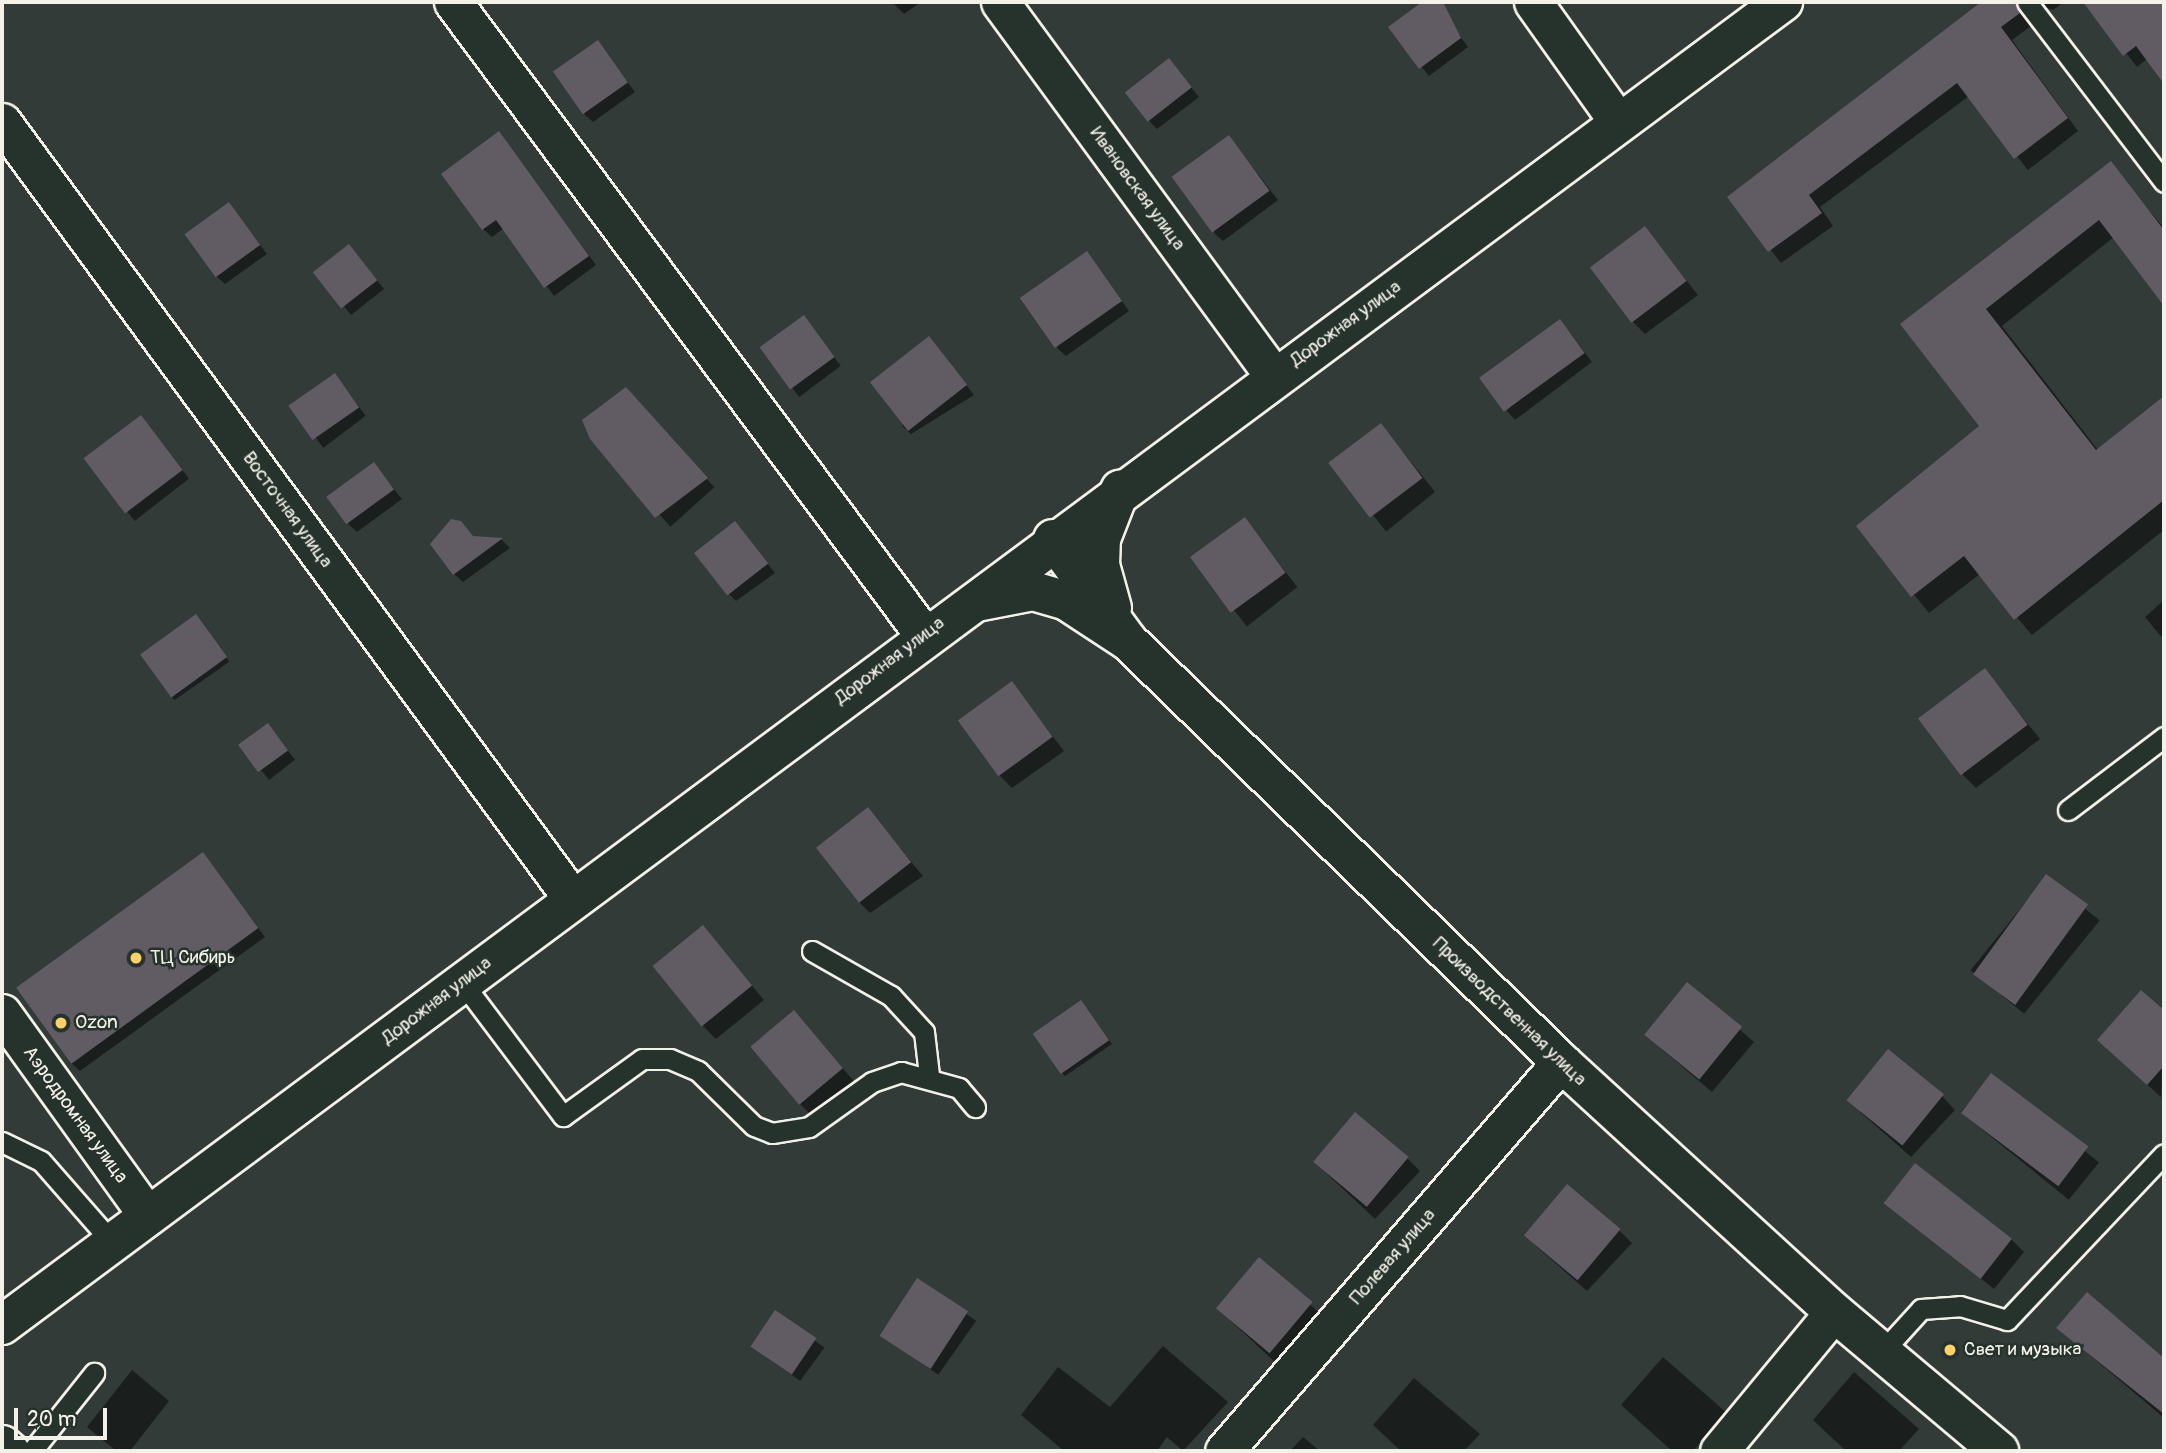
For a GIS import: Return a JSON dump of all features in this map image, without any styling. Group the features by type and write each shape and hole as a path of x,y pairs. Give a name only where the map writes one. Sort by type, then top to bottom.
{"main road":[{"name":"Дорожная улица","path":"2,1325 961,607 1783,2"},
{"path":"1120,489 1101,539 1100,565 1128,641"},
{"name":"Производственная улица","path":"1053,539 1128,641 1561,1062 1834,1312 1999,1451"},
{"path":"961,607 997,594 1034,592 1067,601 1128,641"}],"street":[{"path":"453,2 924,635"},
{"name":"Ивановская улица","path":"1000,2 1274,377"},
{"path":"1533,2 1619,123"},
{"name":"Восточная улица","path":"2,122 572,898"},
{"name":"Аэродромная улица","path":"2,1013 148,1216"},
{"name":"Полевая улица","path":"1224,1451 1561,1062"},
{"path":"1719,1451 1834,1312"},
{"path":"2,1444 10,1451"}],"lane":[{"path":"2027,2 2164,182"},
{"path":"2068,810 2164,737"},
{"path":"812,951 891,996 924,1032 929,1075"},
{"path":"462,982 563,1116 642,1059 670,1059 698,1071 754,1126 772,1133 809,1127 872,1082 901,1072 929,1075 959,1088 975,1107"},
{"path":"2,1142 41,1161 112,1242"},
{"path":"1882,1352 1921,1308 1960,1306 2007,1320 2086,1244 2164,1154"},
{"path":"32,1451 94,1373"}],"building":[{"path":"1422,2 1443,2 1461,38 1419,69 1388,27"},
{"path":"1981,2 2015,2 2020,13 2001,27 2068,118 2014,159 1957,83 1809,195 1822,213 1768,252 1727,197"},
{"path":"2083,2 2164,2 2164,84 2136,46 2123,56"},
{"path":"598,40 628,83 583,114 553,72"},
{"path":"1169,58 1192,87 1148,122 1125,92"},
{"path":"499,131 589,256 544,288 496,220 482,230 441,174"},
{"path":"1229,135 1270,191 1212,233 1172,177"},
{"path":"2111,161 2164,230 2164,306 2099,220 1986,309 2096,450 2164,396 2164,500 2014,620 1964,556 1911,597 1856,526 1979,426 1900,324"},
{"path":"229,202 260,245 216,277 185,234"},
{"path":"1645,226 1687,281 1631,323 1590,268"},
{"path":"349,244 377,280 341,309 313,272"},
{"path":"1087,251 1122,301 1055,348 1020,298"},
{"path":"804,315 835,357 790,389 760,347"},
{"path":"1560,319 1585,353 1504,412 1479,378"},
{"path":"929,336 967,385 908,431 870,382"},
{"path":"335,373 359,407 312,440 288,406"},
{"path":"626,387 708,478 655,518 590,439 582,420"},
{"path":"141,415 183,470 125,513 83,458"},
{"path":"1381,423 1423,478 1370,518 1328,463"},
{"path":"374,462 394,490 346,524 326,497"},
{"path":"1245,517 1286,573 1231,613 1190,557"},
{"path":"451,519 461,521 473,536 503,538 453,575 430,544"},
{"path":"735,521 768,564 727,596 694,553"},
{"path":"196,614 227,657 171,697 140,655"},
{"path":"1985,668 2028,725 1961,775 1918,719"},
{"path":"1012,681 1053,737 998,776 958,720"},
{"path":"268,723 288,751 258,772 238,745"},
{"path":"868,807 911,862 859,903 816,848"},
{"name":"ТЦ Сибирь","path":"203,852 258,928 71,1064 16,988"},
{"path":"2046,874 2088,905 2015,1005 1973,974"},
{"path":"703,925 752,986 702,1027 652,966"},
{"path":"1687,982 1742,1027 1699,1080 1644,1035"},
{"path":"2141,990 2164,1010 2164,1066 2147,1085 2097,1040"},
{"path":"1081,1000 1109,1040 1061,1074 1033,1034"},
{"path":"794,1010 843,1068 799,1105 750,1047"},
{"path":"1888,1049 1944,1094 1902,1146 1846,1100"},
{"path":"1991,1073 2088,1146 2058,1186 1961,1113"},
{"path":"1355,1112 1409,1157 1367,1207 1313,1162"},
{"path":"1915,1163 2012,1239 1981,1279 1884,1203"},
{"path":"1567,1184 1621,1229 1578,1280 1524,1235"},
{"path":"1259,1257 1313,1302 1270,1353 1216,1308"},
{"path":"917,1278 968,1311 931,1369 879,1336"},
{"path":"2087,1292 2164,1358 2164,1414 2056,1328"},
{"path":"775,1310 816,1338 792,1374 750,1346"}],"place":[{"name":"ТЦ Сибирь","path":"136,958"},
{"name":"Ozon","path":"61,1023"},
{"name":"Свет и музыка","path":"1950,1350"}]}
